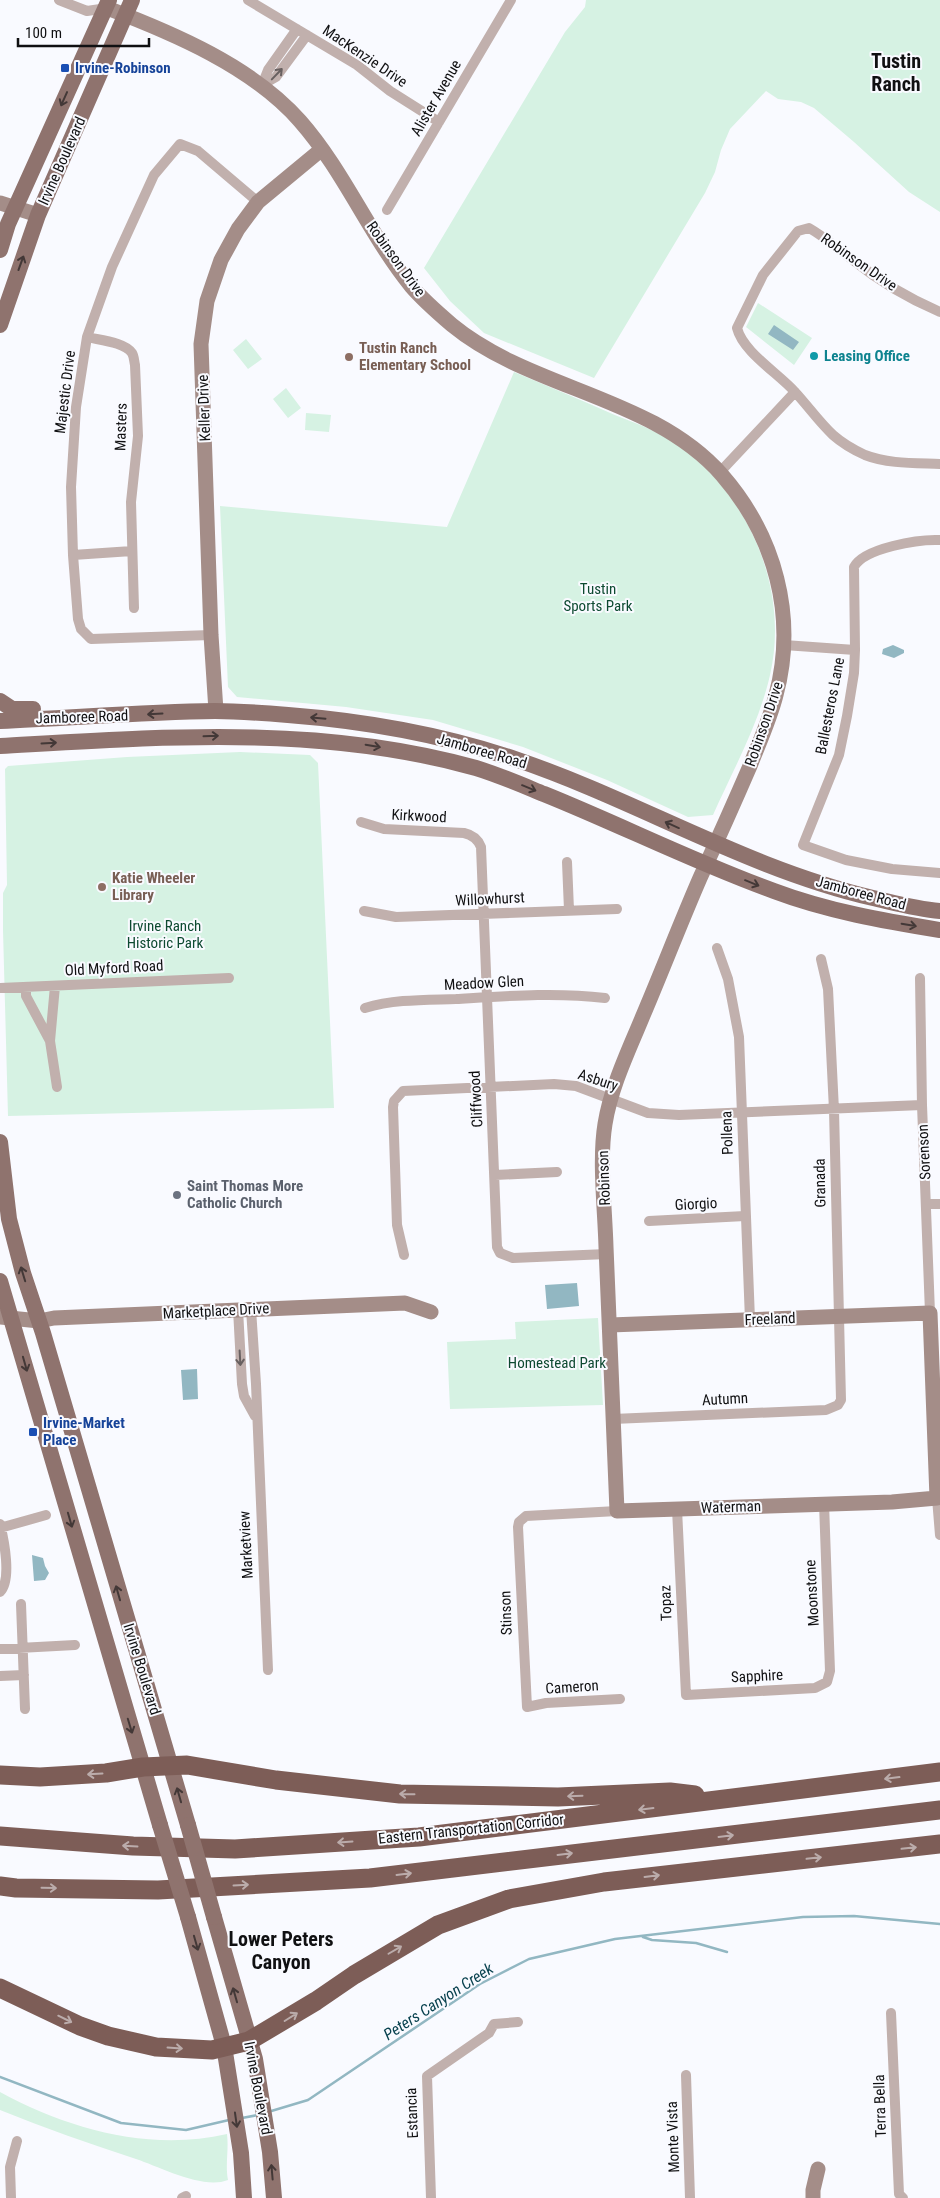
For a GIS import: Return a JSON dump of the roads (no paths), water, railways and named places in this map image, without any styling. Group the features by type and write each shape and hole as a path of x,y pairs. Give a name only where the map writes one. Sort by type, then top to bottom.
{"highway":[{"path":"0,1775 40,1776 106,1773 144,1767 187,1765 276,1780 400,1794 558,1797 670,1792 729,1798"},
{"name":"Eastern Transportation Corridor","path":"0,1836 133,1846 235,1849 419,1837 940,1772"},
{"path":"0,1886 16,1888 158,1890 370,1878 940,1810"},
{"path":"0,1988 80,2026 108,2036 156,2047 206,2050 249,2041 438,1925 509,1899 604,1882 940,1844"}],"main road":[{"name":"Irvine Boulevard","path":"0,250 8,206 104,2"},
{"name":"Irvine Boulevard","path":"0,325 38,215 129,8"},
{"path":"0,701 12,709 111,708 134,715"},
{"name":"Jamboree Road","path":"0,721 216,711 338,719 453,740 518,760 579,783 774,868 838,890 922,909 940,911"},
{"name":"Jamboree Road","path":"0,746 215,736 285,737 363,744 412,752 478,769 600,816 775,892 887,921 940,930"},
{"name":"Irvine Boulevard","path":"0,1142 9,1219 23,1273 39,1321 142,1674 171,1765 249,2041 259,2082 269,2147 274,2198"},
{"name":"Irvine Boulevard","path":"0,1281 5,1318 144,1767 224,2046 232,2088 244,2198"}],"street":[{"name":"Robinson Drive","path":"59,0 87,11 104,2 129,8 262,84 300,120 322,149 412,287 456,328 480,345 507,359 657,424 688,443 720,472 756,521 767,546 778,578 783,609 784,646 782,670 776,699 717,844 707,864"},
{"name":"MacKenzie Drive","path":"248,0 357,65 390,91 439,122"},
{"name":"Alister Avenue","path":"387,210 506,2"},
{"path":"262,84 268,70 297,29"},
{"path":"262,84 276,77 307,35"},
{"name":"Majestic Drive","path":"211,635 91,640 81,629 78,619 73,555 71,487 76,407 87,338 112,267 154,175 180,144 198,151 258,202"},
{"name":"Keller Drive","path":"216,711 211,635 201,344 207,301 221,260 238,229 258,202 322,149"},
{"path":"8,206 38,215"},
{"name":"Robinson Drive","path":"940,312 920,304 854,262 821,234 809,228 798,231 763,275 737,328 739,337 748,348 795,392 833,435 865,455 890,462 940,464"},
{"name":"Masters","path":"87,338 121,346 129,350 133,356 138,403 138,436 131,502 134,608"},
{"path":"720,472 795,392"},
{"name":"Ballesteros Lane","path":"940,540 924,540 903,544 863,557 854,567 854,673 839,755 804,845 855,862 892,869 940,873"},
{"path":"73,555 132,551"},
{"path":"784,646 855,650"},
{"name":"Kirkwood","path":"361,822 384,829 464,833 475,837"},
{"name":"Cliffwood","path":"475,837 481,847 495,1175 496,1241 500,1253 513,1258 607,1254"},
{"path":"567,862 569,910"},
{"name":"Robinson","path":"616,1511 603,1147 604,1130 610,1099 707,864"},
{"name":"Willowhurst","path":"364,911 396,917 616,909"},
{"name":"Pollena","path":"717,948 735,1006 739,1037 750,1320"},
{"name":"Granada","path":"821,959 828,989 834,1110 841,1393 841,1400 838,1406"},
{"name":"Old Myford Road","path":"0,988 229,978"},
{"name":"Sorenson","path":"920,978 922,1105 930,1313 937,1391 940,1535"},
{"path":"54,986 50,1041 57,1087"},
{"path":"26,988 26,996 50,1041"},
{"name":"Meadow Glen","path":"366,1008 383,1003 488,997 574,994 605,998"},
{"name":"Asbury","path":"404,1255 397,1225 394,1100 403,1091 554,1084 576,1086 648,1113 661,1115 834,1110 922,1105"},
{"path":"495,1175 557,1172"},
{"path":"927,1204 940,1204"},
{"name":"Giorgio","path":"649,1221 745,1216"},
{"name":"Marketplace Drive","path":"5,1318 39,1321 54,1318 405,1303 431,1312"},
{"name":"Marketview","path":"244,1309 242,1384 244,1396 257,1419"},
{"name":"Marketview","path":"244,1309 257,1419 268,1670"},
{"name":"Freeland","path":"610,1325 930,1313"},
{"name":"Autumn","path":"613,1419 826,1410 838,1406"},
{"name":"Waterman","path":"522,1519 530,1515 892,1502 939,1498"},
{"name":"Moonstone","path":"824,1503 830,1671 827,1682"},
{"name":"Topaz","path":"677,1509 686,1695"},
{"path":"0,1592 6,1582 4,1537 0,1527 46,1515"},
{"name":"Stinson","path":"522,1519 518,1527 526,1707"},
{"path":"21,1604 25,1709"},
{"path":"0,1649 75,1645"},
{"path":"0,1676 24,1675"},
{"name":"Sapphire","path":"686,1695 815,1688 827,1682"},
{"name":"Cameron","path":"526,1707 546,1703 620,1699"},
{"name":"Terra Bella","path":"891,2013 899,2194 902,2198"},
{"name":"Estancia","path":"431,2198 427,2076 490,2033 494,2024 518,2022"},
{"name":"Monte Vista","path":"686,2075 690,2198"},
{"path":"11,2198 10,2167 17,2141"},
{"path":"813,2198 818,2169"}],"water":[{"path":"774,325 799,342 793,350 768,334"},
{"path":"893,645 904,650 904,653 894,658 882,654 883,649"},
{"path":"577,1283 579,1306 547,1309 545,1285"},
{"path":"197,1369 198,1399 183,1400 181,1370"},
{"path":"32,1555 43,1558 49,1573 45,1580 34,1581"}],"waterway":[{"name":"Peters Canyon Creek","path":"268,2112 308,2100 480,1984 529,1959 615,1939 803,1917 854,1916 940,1924"},
{"path":"643,1937 652,1940 696,1943 727,1952"},
{"name":"Peters Canyon Creek","path":"0,2077 121,2123 186,2130 229,2120"},
{"name":"Peters Canyon Creek","path":"242,2118 258,2115"}],"place":[{"name":"Irvine-Robinson","path":"65,68"},
{"name":"Leasing Office","path":"814,356"},
{"name":"Tustin Ranch Elementary School","path":"349,357"},
{"name":"Katie Wheeler Library","path":"102,887"},
{"name":"Saint Thomas More Catholic Church","path":"177,1195"},
{"name":"Irvine-Market Place","path":"33,1432"}],"district":[{"name":"Tustin Ranch","path":"896,72"},
{"name":"Lower Peters Canyon","path":"281,1950"}],"park label":[{"name":"Tustin Sports Park","path":"598,598"},
{"name":"Irvine Ranch Historic Park","path":"165,934"},
{"name":"Homestead Park","path":"557,1363"}]}
